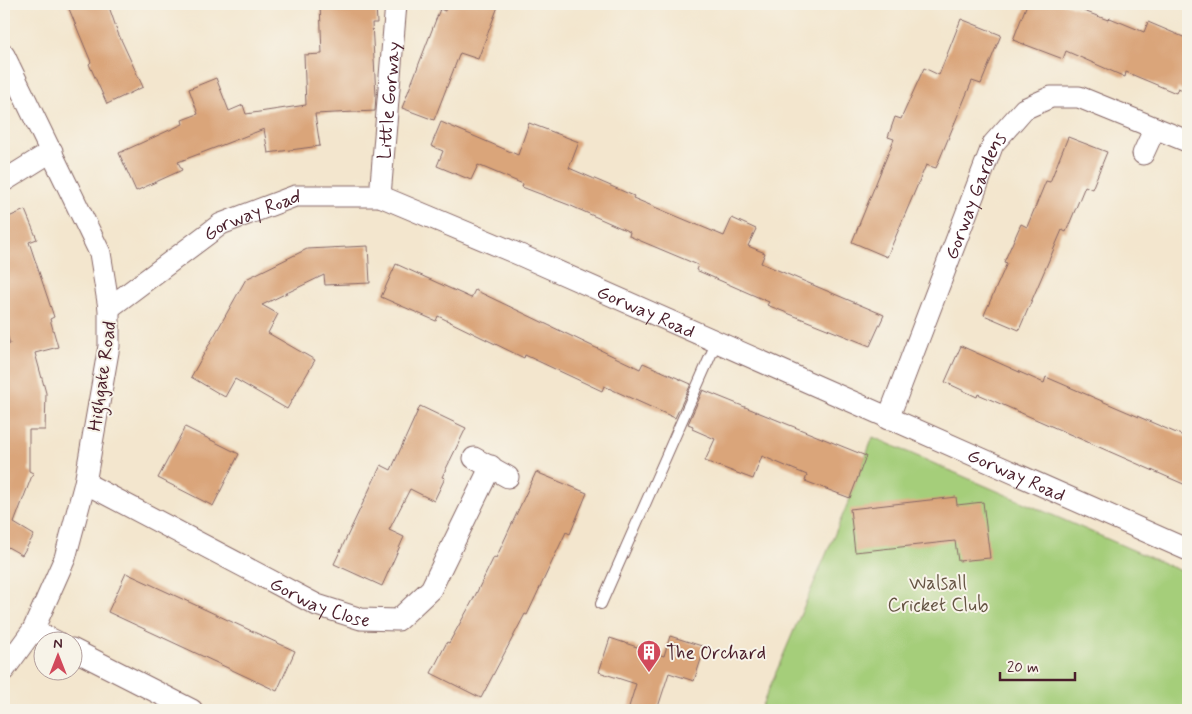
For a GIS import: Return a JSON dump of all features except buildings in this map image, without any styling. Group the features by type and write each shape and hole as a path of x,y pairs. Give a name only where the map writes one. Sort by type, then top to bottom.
{"street":[{"name":"Little Gorway","path":"380,196 396,4"},
{"name":"Highgate Road","path":"4,55 100,253 109,308 109,346 85,483 65,558 34,630 4,670"},
{"name":"Gorway Gardens","path":"888,419 993,144 1024,109 1051,97 1079,97 1187,140"},
{"path":"1143,154 1155,128"},
{"path":"4,181 52,152"},
{"name":"Gorway Road","path":"109,308 221,224 295,196 380,196 717,341 888,419 1188,550"},
{"name":"Gorway Close","path":"85,483 316,605 361,619 398,620 431,589 491,467"},
{"path":"34,630 38,632"},
{"path":"82,654 192,710"}],"lane":[{"path":"602,604 717,341"}],"green space":[{"name":"Walsall Cricket Club","path":"873,437 1188,574 1188,710 760,710 850,498"}],"place":[{"name":"The Orchard","path":"649,673"}]}
